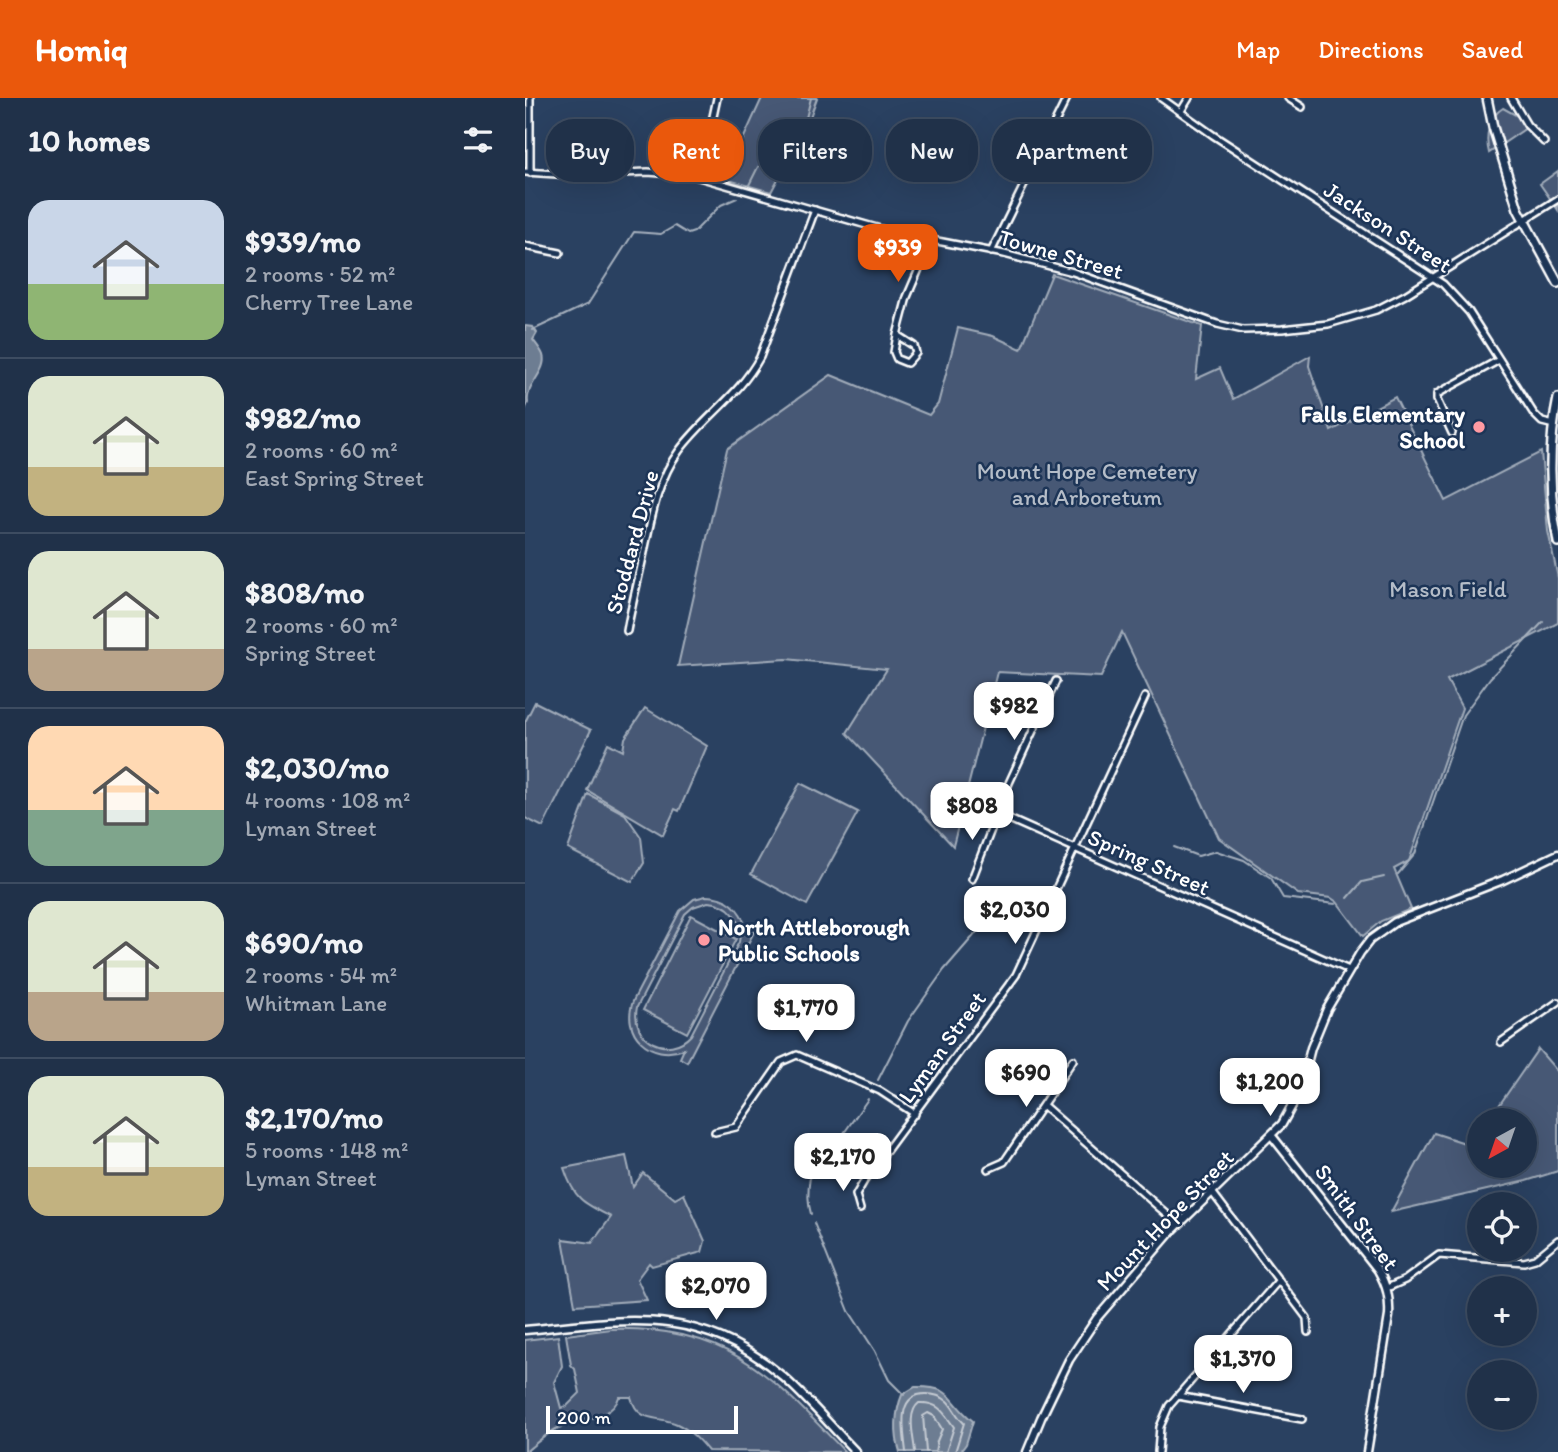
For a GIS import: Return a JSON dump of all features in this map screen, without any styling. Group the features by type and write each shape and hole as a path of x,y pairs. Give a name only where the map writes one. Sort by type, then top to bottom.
{"main road":[{"path":"1487,98 1523,221 1558,283"},
{"path":"1558,398 1554,425 1552,493 1558,542"}],"street":[{"path":"527,172 530,98"},
{"path":"712,119 717,98"},
{"path":"991,252 1067,98"},
{"name":"Jackson Street","path":"1161,98 1443,284 1458,298 1534,414 1542,422 1554,425"},
{"path":"1181,111 1189,98"},
{"path":"1288,98 1302,107"},
{"path":"1511,98 1527,125 1544,142"},
{"name":"Towne Street","path":"527,172 572,175 648,172"},
{"name":"Towne Street","path":"717,182 891,232 1073,272 1217,324 1243,330 1282,329 1347,319 1376,310 1558,199"},
{"name":"Stoddard Drive","path":"627,631 661,483 678,451 751,374 760,357 815,210"},
{"path":"897,335 914,346 916,353 907,363 897,359 894,352 897,335 907,297 929,239"},
{"path":"525,246 560,253"},
{"path":"1452,433 1437,400 1437,394 1499,360"},
{"path":"972,879 1009,783 1056,681"},
{"name":"Lyman Street","path":"860,1209 856,1195 863,1181 1016,975 1145,697"},
{"name":"Spring Street","path":"997,814 1349,971"},
{"name":"Mount Hope Street","path":"1027,1452 1054,1388 1083,1338 1116,1294 1178,1224 1272,1136 1293,1108 1318,1028 1349,971 1370,940 1395,922 1503,880 1558,854"},
{"path":"1501,1042 1558,1002"},
{"path":"715,1132 736,1127 781,1062 797,1055 880,1091 915,1114"},
{"path":"988,1170 1004,1162 1073,1060"},
{"path":"1044,1106 1178,1224"},
{"name":"Smith Street","path":"1272,1136 1378,1270 1387,1288 1390,1298 1386,1338 1367,1452"},
{"path":"1212,1192 1307,1318 1308,1332"},
{"path":"1387,1288 1405,1280 1439,1255 1524,1262 1535,1259 1558,1240"},
{"path":"1158,1452 1164,1415 1279,1280"},
{"path":"525,1330 590,1322 641,1320 668,1322 712,1335 740,1347 771,1368 802,1395 856,1452"},
{"path":"1178,1396 1302,1419"}],"green space":[{"path":"762,98 817,98 809,119 758,119 758,182 776,182 771,192 736,182 744,182 744,137"},
{"path":"1503,108 1532,124 1489,153 1489,128 1494,117"},
{"path":"1558,171 1558,210 1540,184"},
{"name":"Mount Hope Cemetery and Arboretum","path":"1052,274 1202,326 1196,379 1220,368 1233,399 1310,356 1309,366 1331,431 1395,397 1446,501 1541,452 1548,531 1558,578 1558,623 1447,680 1462,708 1409,861 1394,869 1411,909 1381,921 1363,936 1337,902 1331,898 1298,894 1219,838 1122,632 1101,677 997,672 953,846 847,733 887,669 786,659 678,666 727,449 831,375 929,415 938,404 958,328 993,336 1021,349"},
{"path":"535,702 591,730 543,827 525,818 525,722"},
{"path":"645,708 707,746 679,811 675,809 663,835 587,790 608,743 623,751 625,738"},
{"path":"800,783 858,812 807,905 751,874"},
{"path":"588,794 625,814 641,837 644,863 632,882 568,849"},
{"path":"706,896 727,901 737,909 746,928 754,932 687,1062 680,1058 684,1049 660,1051 641,1042 631,1023 630,1011 680,911 694,899","holes":["708,902 729,909 737,920 739,942 691,1035 672,1046 653,1043 639,1029 637,1007 685,914 693,907"]},
{"path":"691,915 736,939 687,1033 643,1010"},
{"path":"1538,1049 1558,1072 1558,1171 1537,1178 1537,1108 1497,1108"},
{"path":"1434,1133 1467,1144 1467,1178 1536,1178 1391,1212"},
{"path":"626,1156 633,1187 643,1173 675,1199 684,1194 705,1241 702,1252 652,1266 649,1263 637,1279 647,1300 575,1305 563,1239 592,1243 611,1217 581,1199 572,1187 564,1168"},
{"path":"611,1329 652,1330 686,1336 717,1346 744,1360 793,1399 845,1452 708,1451 682,1426 643,1415 634,1406 631,1397 619,1397 615,1405 601,1415 556,1429 525,1452 525,1340 558,1336 562,1366 554,1382 561,1408 567,1406 580,1393 575,1369 571,1365 566,1335"}],"water":[{"path":"525,326 533,327 537,333 533,340 544,361 530,390 525,410"},
{"path":"915,1387 928,1387 944,1392 973,1421 966,1444 960,1452 900,1452 896,1431 898,1409 902,1395"}],"waterway":[{"path":"749,185 758,167 791,145 803,130 811,98"},
{"path":"533,330 588,304 634,232 661,234 675,226 688,234 694,232 721,205 737,198"},
{"path":"1398,874 1415,854 1463,715 1490,678 1543,622"},
{"path":"1174,847 1198,856 1216,851 1244,860 1271,878 1283,898 1336,904"},
{"path":"1348,898 1362,882 1384,877"},
{"path":"878,1080 908,1021 944,970 1009,895"},
{"path":"811,1214 809,1186 821,1142 839,1140 868,1099"},
{"path":"814,1223 849,1311 875,1351 889,1380 904,1395"}],"place":[{"name":"Falls Elementary School","path":"1479,427"},
{"name":"North Attleborough Public Schools","path":"704,940"}],"park label":[{"name":"Mason Field","path":"1448,589"}]}
